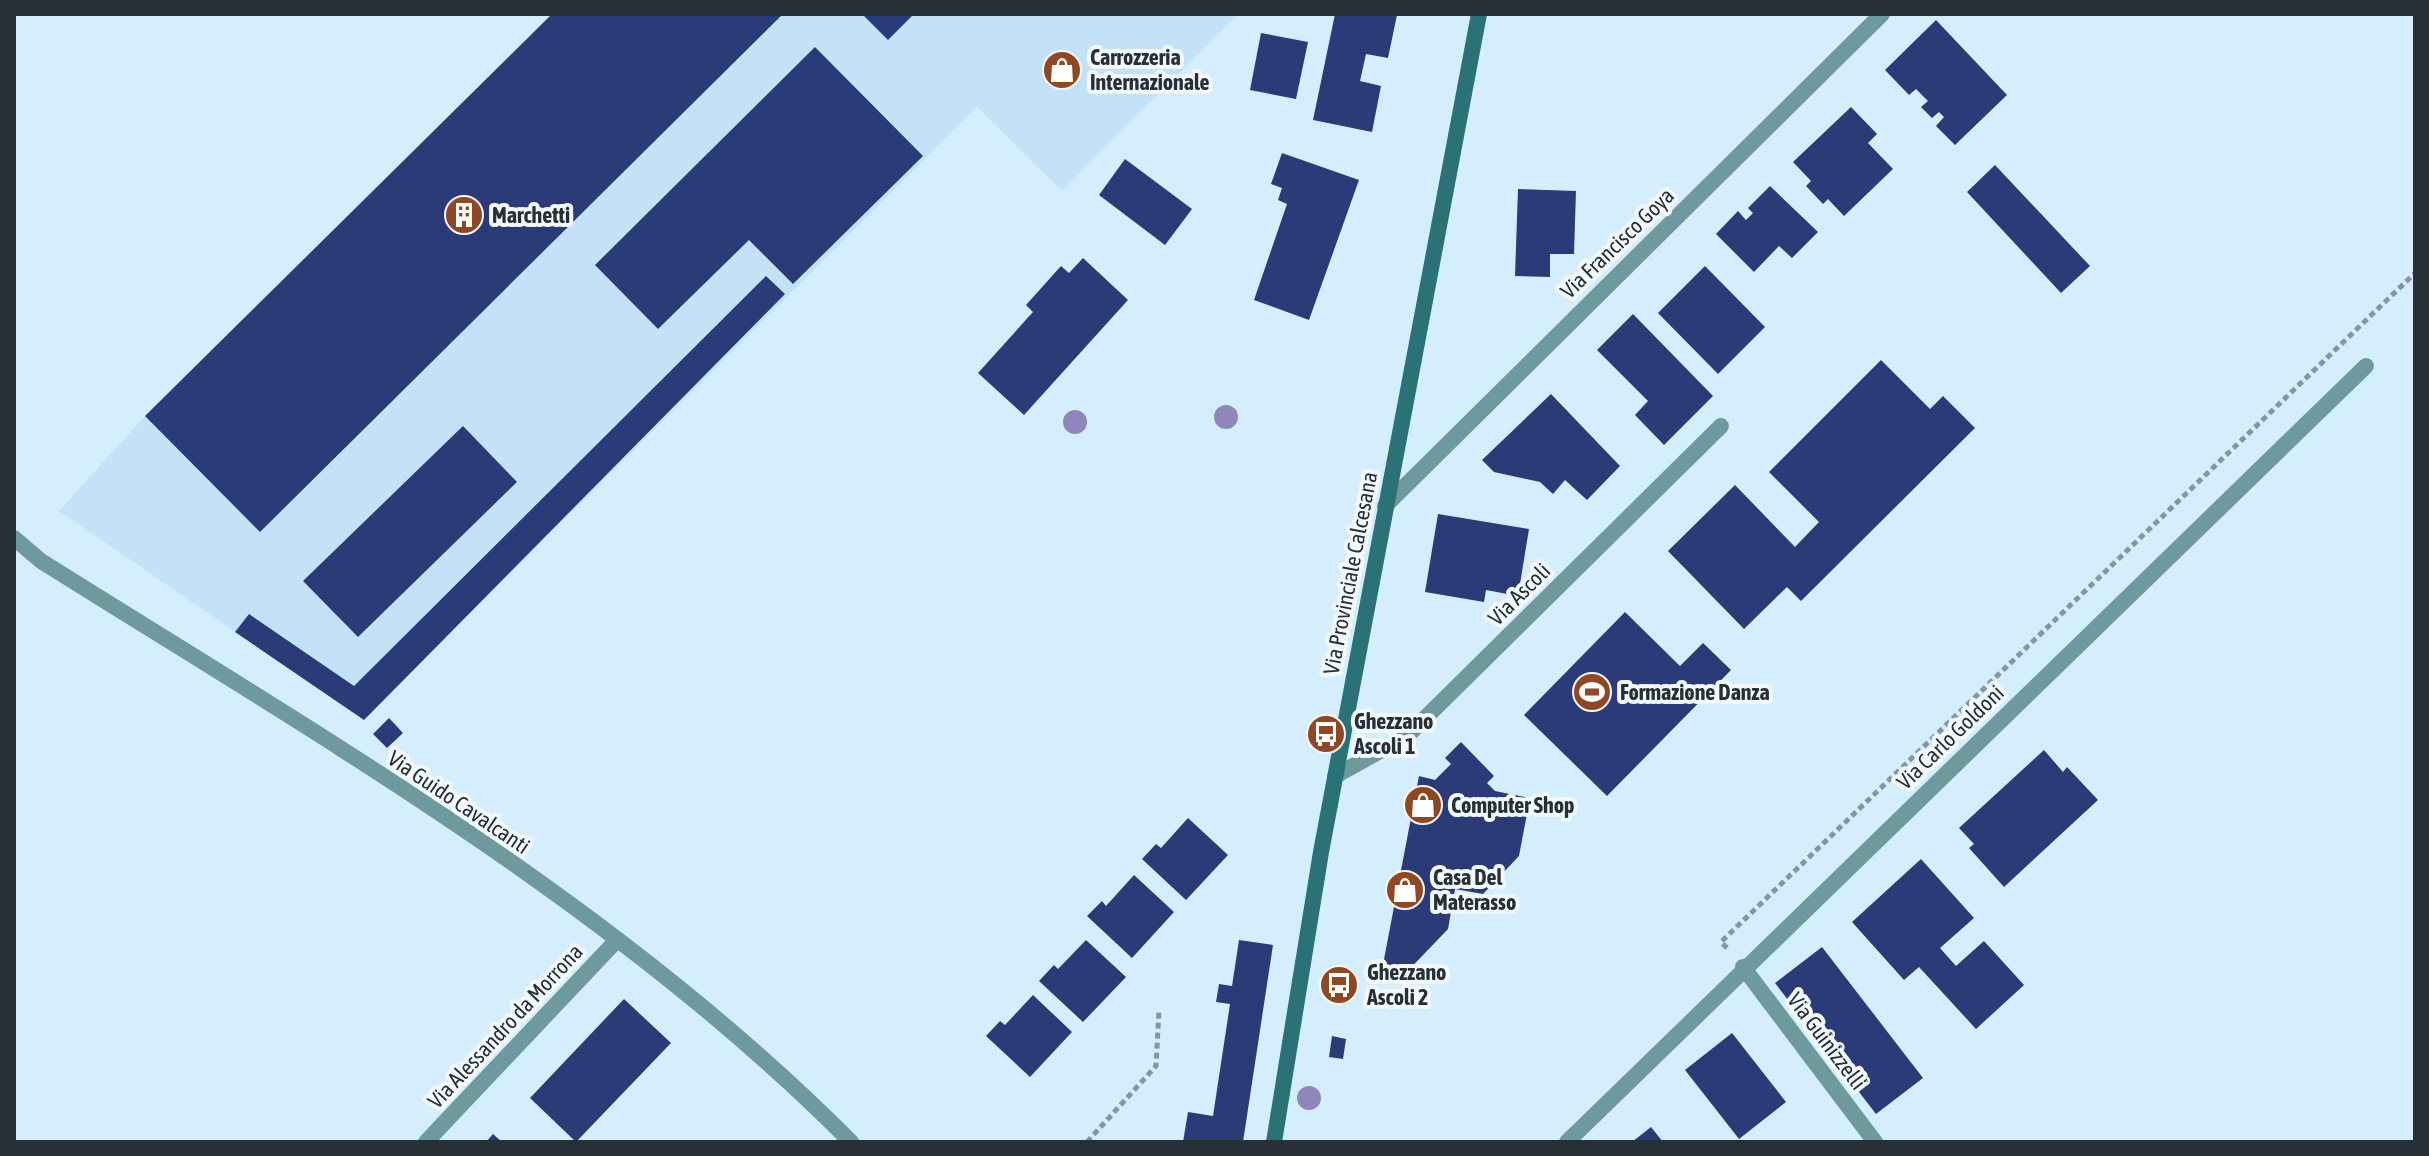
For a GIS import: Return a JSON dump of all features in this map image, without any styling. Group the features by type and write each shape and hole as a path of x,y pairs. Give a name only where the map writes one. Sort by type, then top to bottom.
{"main road":[{"name":"Via Provinciale Calcesana","path":"1274,1142 1335,776 1479,14"}],"street":[{"name":"Via Francisco Goya","path":"1385,506 1882,14"},
{"name":"Via Carlo Goldoni","path":"1567,1142 1743,967 2366,366"},
{"name":"Via Ascoli","path":"1335,776 1407,736 1721,426"},
{"name":"Via Guido Cavalcanti","path":"14,538 41,561 360,762 617,940 742,1040 851,1142"},
{"name":"Via Alessandro da Morrona","path":"426,1142 617,940"},
{"name":"Via Guinizzelli","path":"1743,967 1875,1142"}],"path":[{"path":"1743,967 1721,942 2415,273"},
{"path":"1087,1142 1156,1066 1159,1010"}],"shaded area":[{"path":"554,14 1238,14 1062,191 977,107 364,720 59,511 145,416"}],"building":[{"name":"Marchetti","path":"552,14 783,14 260,532 145,416"},
{"path":"862,14 914,14 888,40"},
{"path":"1335,14 1397,15 1388,58 1366,54 1360,81 1381,86 1372,132 1313,120"},
{"path":"1936,20 2007,95 1955,145 1936,126 1944,117 1939,112 1932,118 1921,107 1928,101 1916,89 1909,95 1885,70"},
{"path":"1261,33 1308,42 1296,99 1250,90"},
{"path":"815,47 923,156 793,284 749,240 658,329 595,265"},
{"path":"1851,107 1877,134 1868,143 1893,169 1844,216 1828,199 1823,204 1806,186 1811,181 1793,162"},
{"path":"1282,153 1359,180 1309,320 1254,300 1287,204 1278,200 1282,188 1271,184"},
{"path":"1125,159 1192,209 1165,245 1099,195"},
{"path":"1995,165 2090,266 2061,293 1967,192"},
{"path":"1770,186 1818,232 1792,258 1779,246 1754,272 1716,234 1738,211 1746,220 1753,213 1748,208"},
{"path":"1518,189 1576,191 1574,254 1550,254 1550,277 1515,276"},
{"path":"1083,258 1128,300 1024,415 978,373 1033,312 1026,305 1061,266 1069,273"},
{"path":"1705,266 1765,327 1718,374 1658,313"},
{"path":"766,276 785,294 364,720 235,632 249,614 354,686"},
{"path":"1633,314 1713,396 1664,445 1635,415 1648,401 1597,350"},
{"path":"1881,360 1930,409 1943,396 1975,428 1801,601 1787,587 1744,629 1668,551 1735,485 1795,547 1819,522 1769,472"},
{"path":"1551,394 1620,466 1587,500 1565,480 1553,494 1540,482 1494,472 1482,460"},
{"path":"463,426 517,482 358,637 303,581"},
{"path":"1438,514 1529,529 1518,596 1486,590 1484,602 1425,592"},
{"path":"1625,612 1680,666 1703,643 1731,670 1607,796 1524,715"},
{"path":"389,718 403,733 387,748 373,734"},
{"path":"1461,742 1494,776 1487,783 1495,791 1530,798 1519,856 1483,894 1455,889 1448,929 1400,979 1381,975 1419,776 1435,780 1451,764 1445,758"},
{"path":"2044,750 2063,772 2067,767 2098,800 2004,887 1969,848 1974,844 1959,828"},
{"path":"1188,818 1228,855 1186,900 1142,859 1156,844 1161,848"},
{"path":"1921,859 1974,918 1940,948 1956,966 1984,941 2024,985 1976,1029 1919,967 1904,980 1852,922"},
{"path":"1134,875 1174,912 1132,958 1087,916 1102,901 1106,906"},
{"path":"1086,940 1126,977 1083,1022 1039,981 1054,965 1058,969"},
{"path":"1239,940 1273,945 1243,1142 1183,1142 1188,1112 1213,1116 1230,1004 1216,1002 1219,984 1232,986"},
{"path":"1822,947 1923,1078 1876,1114 1775,983"},
{"path":"1033,995 1072,1032 1030,1077 986,1036 1000,1021 1005,1025"},
{"path":"624,999 671,1043 576,1142 530,1098"},
{"path":"1732,1033 1786,1102 1739,1139 1685,1070"},
{"path":"1332,1036 1346,1039 1343,1059 1329,1057"},
{"path":"1651,1127 1663,1142 1632,1142"},
{"path":"493,1134 502,1142 486,1142"}],"place":[{"name":"Carrozzeria Internazionale","path":"1062,70"},
{"name":"Marchetti","path":"464,215"},
{"name":"Formazione Danza","path":"1592,692"},
{"name":"Ghezzano Ascoli 1","path":"1326,734"},
{"name":"Computer Shop","path":"1423,805"},
{"name":"Casa Del Materasso","path":"1405,890"},
{"name":"Ghezzano Ascoli 2","path":"1339,985"}]}
